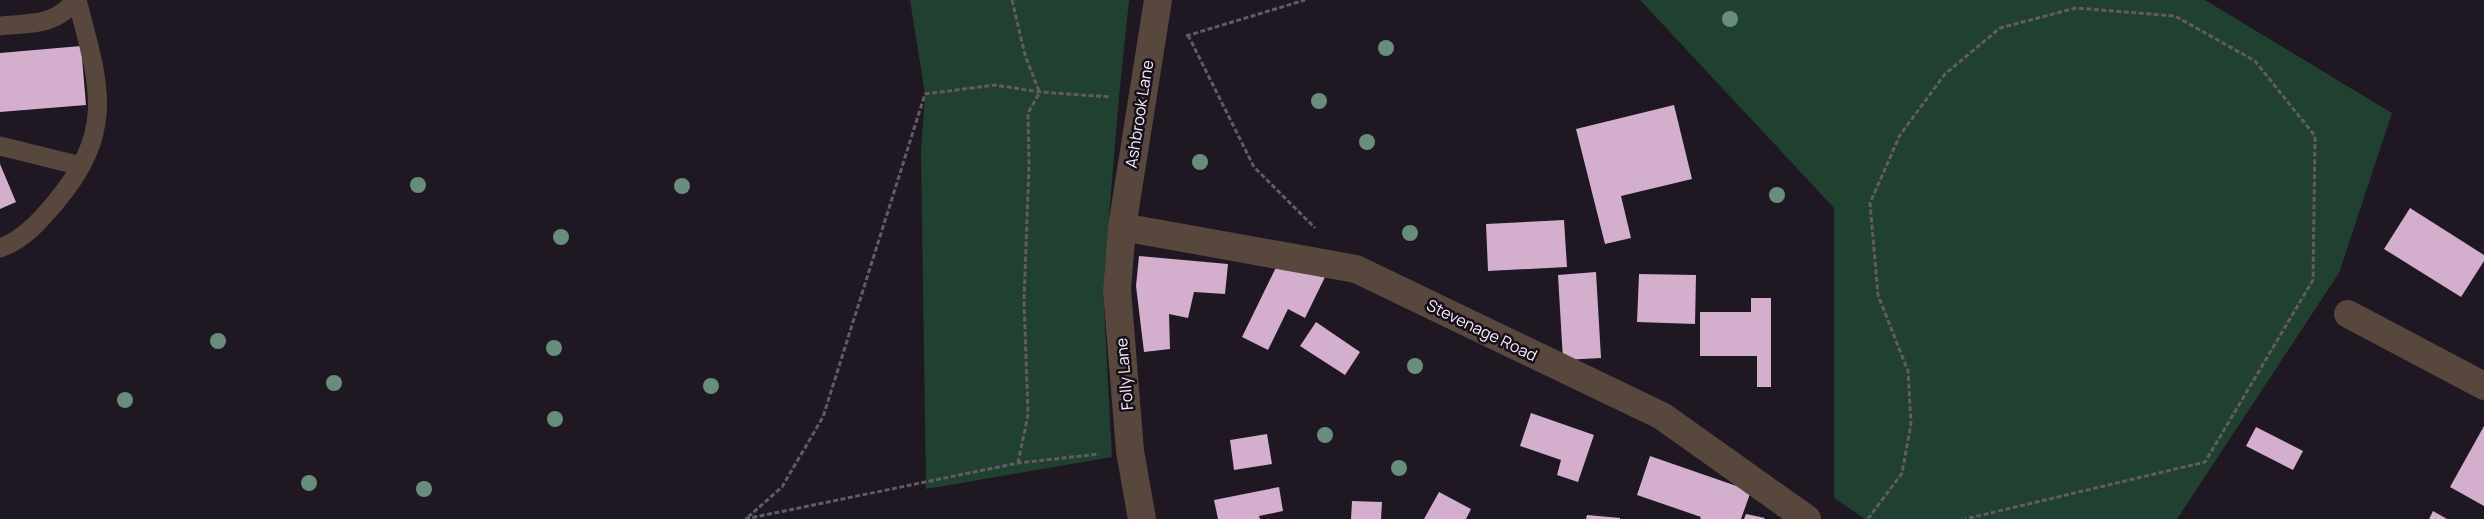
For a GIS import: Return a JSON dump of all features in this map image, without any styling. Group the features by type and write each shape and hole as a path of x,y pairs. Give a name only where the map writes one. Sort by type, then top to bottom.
{"street":[{"name":"Ashbrook Lane","path":"1122,227 1158,0"},
{"name":"Folly Lane","path":"1122,227 1117,290 1130,451 1142,519"},
{"name":"Stevenage Road","path":"1122,227 1356,270 1662,416 1807,519"},
{"path":"2348,314 2484,386"}],"lane":[{"path":"0,26 48,21 66,12 76,0"},
{"path":"0,248 12,244 35,226 69,186 81,166 98,123 98,92 94,68 76,0"},
{"path":"0,146 81,166"}],"path":[{"path":"1012,0 1025,55 1040,92"},
{"path":"1147,62 1188,36 1305,0"},
{"path":"1868,519 1902,473 1911,424 1908,371 1878,295 1870,203 1900,135 1945,74 2000,28 2076,8 2175,16 2255,61 2315,136 2313,280 2205,462 1965,519"},
{"path":"1188,36 1254,167 1322,235"},
{"path":"746,518 782,487 823,417 925,94 995,85 1040,92 1119,97 1141,104"},
{"path":"1018,463 1028,415 1024,300 1029,165 1028,113 1040,92"},
{"path":"746,518 1018,463 1130,451"}],"green space":[{"path":"910,0 1129,0 1103,288 1112,457 926,489 921,151 925,94"},
{"path":"1640,0 2205,0 2392,113 2339,273 2177,519 1865,519 1834,498 1834,208"}],"building":[{"path":"81,46 86,105 0,112 0,53"},
{"path":"1674,105 1692,179 1621,196 1631,238 1605,244 1576,129"},
{"path":"0,164 16,202 0,209"},
{"path":"2410,208 2484,255 2484,261 2461,297 2384,249"},
{"path":"1564,220 1567,267 1488,271 1486,224"},
{"path":"1283,253 1326,275 1305,318 1288,309 1268,350 1242,337"},
{"path":"1139,256 1228,264 1225,294 1194,292 1188,318 1169,314 1170,349 1144,352 1136,286"},
{"path":"1596,272 1601,358 1563,360 1558,275"},
{"path":"1639,274 1696,275 1695,324 1637,322"},
{"path":"1751,298 1771,298 1771,387 1757,387 1757,356 1700,356 1700,312 1751,312"},
{"path":"1316,322 1360,352 1345,375 1300,346"},
{"path":"1531,413 1594,435 1578,482 1557,475 1561,460 1520,446"},
{"path":"2484,426 2484,506 2450,487"},
{"path":"2256,427 2303,451 2293,470 2246,446"},
{"path":"1267,434 1272,464 1234,470 1230,440"},
{"path":"1650,456 1751,491 1741,519 1700,519 1701,517 1637,495"},
{"path":"1279,487 1283,511 1259,516 1260,519 1218,519 1214,500"},
{"path":"1439,492 1471,509 1466,519 1424,519"},
{"path":"1352,501 1382,502 1381,519 1351,519"},
{"path":"2433,511 2447,519 2429,519"},
{"path":"1746,514 1765,518 1744,519"},
{"path":"1587,515 1620,518 1620,519 1586,519"}]}
